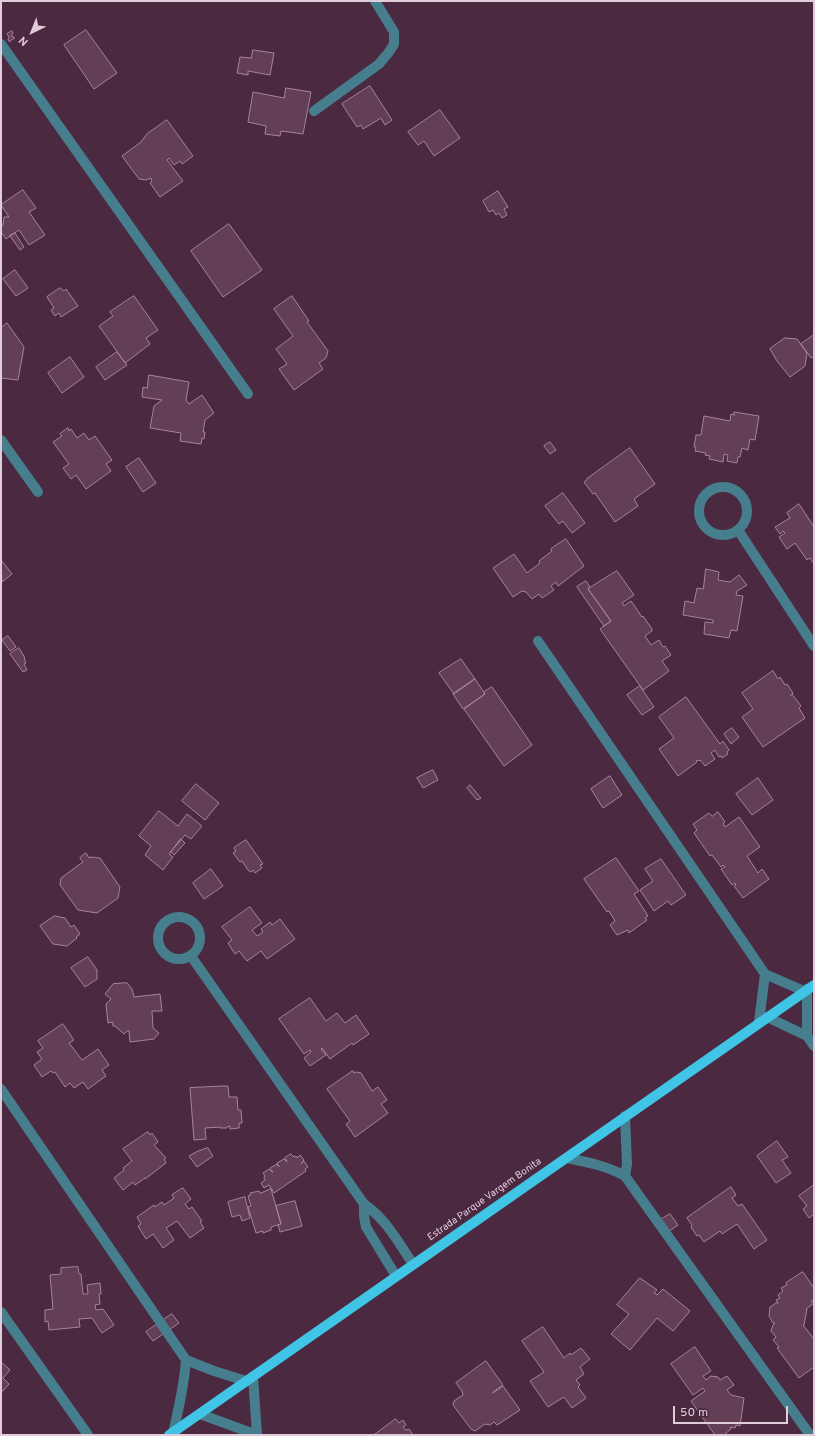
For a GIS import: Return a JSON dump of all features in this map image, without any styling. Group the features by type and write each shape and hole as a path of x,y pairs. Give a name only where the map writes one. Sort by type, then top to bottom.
{"main road":[{"name":"Estrada Parque Vargem Bonita","path":"171,1434 808,988"}],"street":[{"path":"314,111 379,64 394,44 394,32 375,1"},
{"path":"1,44 248,394"},
{"path":"1,440 38,492"},
{"path":"728,486 740,492 747,505 747,519 738,530 725,536 712,533 701,523 698,510 702,496 713,488 728,486"},
{"path":"738,530 814,646"},
{"path":"538,641 765,974 763,1020 807,1036 814,1046"},
{"path":"177,916 188,919 196,926 200,937 198,948 191,956 180,960 169,958 161,950 157,940 159,929 166,920 177,916"},
{"path":"191,956 364,1204 374,1210 382,1218 413,1264"},
{"path":"765,974 808,988 807,1036"},
{"path":"1,1089 186,1360 214,1371 250,1379 257,1435 200,1414"},
{"path":"625,1116 627,1164 625,1176"},
{"path":"567,1158 593,1163 617,1171 625,1176 810,1435"},
{"path":"364,1204 366,1227 396,1276"},
{"path":"1,1312 88,1435"},
{"path":"171,1434 181,1402 186,1360"}],"building":[{"path":"86,30 117,73 94,89 64,45"},
{"path":"12,31 13,33 11,36 14,37 14,39 10,42 7,34"},
{"path":"253,50 274,53 270,75 248,71 248,75 237,73 240,57 251,58"},
{"path":"370,86 392,120 385,125 381,118 363,129 361,125 357,127 342,104"},
{"path":"286,88 311,92 303,134 281,131 280,136 265,134 266,126 248,122 253,92 284,98"},
{"path":"440,110 460,138 434,156 424,141 418,145 408,132"},
{"path":"167,120 193,156 182,164 180,161 174,165 169,158 167,160 183,181 160,197 150,183 152,181 151,178 146,180 139,179 122,156 141,142 147,134"},
{"path":"23,190 36,208 29,212 45,235 29,245 19,230 6,239 1,232 4,217 9,217 1,205"},
{"path":"498,191 508,207 504,209 507,215 502,218 499,213 496,215 493,210 489,212 483,201"},
{"path":"229,224 262,270 223,297 191,251"},
{"path":"15,233 24,247 20,250 10,236"},
{"path":"15,270 28,288 16,296 3,279"},
{"path":"60,288 64,291 66,289 78,306 61,317 59,313 55,316 51,310 54,308 47,297"},
{"path":"134,296 158,330 146,338 150,344 125,363 99,326 113,316 110,312"},
{"path":"292,296 309,321 307,322 328,351 326,358 319,363 323,369 294,390 279,369 287,364 276,349 293,336 274,309"},
{"path":"7,323 24,347 18,380 1,378 1,328"},
{"path":"814,335 814,356 811,358 801,344"},
{"path":"785,338 797,339 807,353 805,366 790,377 777,361 770,349"},
{"path":"117,352 127,365 105,380 96,367"},
{"path":"70,357 84,377 62,393 48,373"},
{"path":"149,375 189,382 186,400 189,404 202,395 214,413 205,420 203,432 205,432 204,439 202,438 201,444 180,441 181,433 150,428 154,406 162,400 142,397 143,387 147,388"},
{"path":"734,412 759,416 755,440 750,439 748,450 742,448 737,463 727,461 728,455 724,454 723,462 709,459 710,456 705,455 706,453 695,451 696,447 694,447 696,435 701,435 704,416 730,421 731,414 734,415"},
{"path":"68,428 69,431 71,429 77,438 84,433 89,440 95,436 112,460 106,464 111,471 86,489 76,475 71,479 63,468 69,464 53,442 62,436 60,434"},
{"path":"550,442 556,450 550,454 544,446"},
{"path":"630,448 655,484 634,499 638,506 615,522 595,493 593,494 584,482"},
{"path":"139,458 156,483 143,492 126,467"},
{"path":"563,493 585,523 572,533 563,521 559,524 545,506"},
{"path":"799,504 814,527 814,564 810,558 807,560 795,543 787,549 779,537 785,533 783,531 780,534 775,527 790,518 787,513"},
{"path":"566,539 584,566 558,586 556,582 551,586 554,590 542,598 539,594 532,599 526,592 522,591 513,597 493,568 514,554 527,573 552,551 551,549"},
{"path":"2,561 12,574 2,582 1,562"},
{"path":"706,569 719,572 718,580 730,582 739,575 747,585 737,591 736,595 743,596 737,631 731,630 729,638 704,634 705,622 713,623 713,620 683,615 685,601 694,603 697,588 703,589"},
{"path":"617,571 634,595 622,603 624,606 631,601 652,629 652,631 645,636 651,645 659,640 663,647 665,646 671,655 662,661 669,671 643,690 600,629 611,621 588,589"},
{"path":"586,581 590,587 588,589 611,621 604,626 577,587"},
{"path":"8,636 16,647 10,651 2,640"},
{"path":"19,648 25,658 26,663 24,664 27,670 23,672 10,654"},
{"path":"461,659 475,679 454,694 439,673"},
{"path":"773,671 778,679 780,677 785,685 787,684 801,706 799,708 805,718 763,747 742,717 753,709 742,693"},
{"path":"475,679 485,694 463,709 453,694"},
{"path":"640,686 654,707 642,715 627,695"},
{"path":"492,687 532,745 504,766 464,709"},
{"path":"686,697 720,744 723,741 729,750 727,752 728,754 722,758 721,756 719,757 715,750 711,753 715,759 705,766 700,760 698,760 678,776 659,749 674,738 659,717"},
{"path":"732,728 739,737 731,744 724,734"},
{"path":"433,770 438,780 423,788 417,778"},
{"path":"610,776 622,795 603,808 591,789"},
{"path":"758,778 773,800 752,815 736,794"},
{"path":"196,784 219,803 205,820 182,801"},
{"path":"470,785 481,798 477,800 467,788"},
{"path":"159,811 178,826 187,814 202,826 191,839 185,835 169,854 173,857 163,870 145,855 151,846 139,836"},
{"path":"718,812 725,822 723,824 725,827 739,817 760,847 747,856 758,873 762,869 769,879 743,898 734,886 736,885 735,883 732,885 721,869 725,867 723,865 721,867 712,855 710,856 694,833 697,830 693,824 709,813 712,816"},
{"path":"181,839 185,843 174,855 171,852"},
{"path":"246,840 263,864 260,865 262,868 255,873 253,870 251,872 248,870 242,861 240,862 233,853 236,851 234,848"},
{"path":"86,853 89,858 100,858 120,887 118,898 97,913 78,910 60,885 61,878 83,862 80,858"},
{"path":"616,858 639,891 634,894 648,916 645,918 647,920 629,933 628,930 617,935 610,925 615,921 584,879"},
{"path":"661,859 686,895 671,905 668,901 654,911 640,890 653,881 645,869"},
{"path":"211,869 223,886 204,899 193,883"},
{"path":"250,907 262,923 252,930 257,936 263,932 261,929 270,922 272,925 280,919 295,939 267,959 261,951 247,961 239,951 235,954 228,943 232,940 222,927"},
{"path":"55,916 65,918 71,927 74,925 80,934 67,946 53,944 40,926"},
{"path":"88,957 97,970 97,979 85,987 71,968"},
{"path":"127,983 132,989 134,997 160,994 162,1011 152,1011 153,1028 159,1033 154,1039 130,1042 129,1031 124,1034 113,1026 113,1022 108,1023 106,1004 111,999 105,994 113,984"},
{"path":"310,998 326,1021 337,1013 345,1023 356,1015 369,1034 353,1045 352,1043 330,1059 322,1048 321,1049 326,1055 310,1066 304,1058 311,1052 310,1050 304,1054 279,1019"},
{"path":"63,1024 74,1040 69,1043 82,1060 98,1049 109,1065 102,1070 106,1076 88,1089 83,1082 74,1088 70,1083 65,1087 55,1072 53,1073 51,1071 42,1077 34,1065 42,1059 37,1052 43,1048 38,1041"},
{"path":"353,1071 354,1073 361,1073 372,1091 378,1087 387,1100 381,1104 388,1113 355,1137 346,1124 350,1121 327,1089"},
{"path":"228,1086 229,1097 237,1097 238,1110 241,1110 242,1123 239,1123 239,1128 230,1129 230,1126 227,1128 205,1128 206,1139 194,1140 190,1088"},
{"path":"148,1132 150,1135 152,1133 158,1142 154,1145 166,1158 164,1159 166,1163 145,1179 135,1185 133,1182 123,1190 114,1178 132,1161 123,1149"},
{"path":"777,1141 788,1157 782,1160 791,1173 776,1183 757,1156"},
{"path":"208,1148 213,1156 197,1167 189,1156"},
{"path":"291,1154 297,1158 300,1155 304,1160 301,1164 304,1161 308,1167 305,1169 306,1171 274,1193 269,1185 264,1188 261,1183 265,1180 263,1173 269,1169 273,1172 270,1168 277,1164 279,1167 277,1163 284,1159 287,1162 285,1158"},
{"path":"814,1185 814,1217 813,1215 809,1218 803,1209 807,1206 799,1196"},
{"path":"731,1187 736,1195 732,1198 738,1206 742,1204 767,1240 754,1249 737,1224 722,1234 720,1231 704,1242 699,1235 697,1236 687,1218"},
{"path":"183,1188 191,1199 185,1204 189,1209 192,1207 202,1221 200,1222 204,1228 190,1238 177,1221 166,1228 174,1240 163,1248 153,1234 146,1239 138,1226 141,1224 137,1217 154,1205 155,1207 162,1202 164,1205 174,1198 172,1195"},
{"path":"271,1189 281,1224 271,1227 271,1230 263,1233 263,1231 256,1233 248,1207 251,1206 248,1196 251,1195 250,1193 259,1191 260,1193"},
{"path":"245,1197 250,1218 242,1221 240,1215 232,1217 228,1202"},
{"path":"295,1201 302,1226 280,1232 278,1225 281,1224 276,1206"},
{"path":"670,1214 678,1225 668,1232 660,1220"},
{"path":"78,1267 79,1274 81,1274 83,1294 88,1294 87,1285 100,1283 100,1304 95,1305 96,1310 103,1309 114,1325 102,1333 92,1318 79,1319 80,1327 49,1330 48,1321 45,1322 45,1310 53,1309 50,1275 61,1274 61,1268"},
{"path":"803,1272 814,1288 814,1299 811,1301 814,1303 806,1309 803,1325 814,1339 814,1367 799,1378 777,1348 779,1347 773,1340 776,1337 771,1331 775,1323 773,1323 769,1316 770,1307 778,1303 776,1300 780,1298 778,1295 783,1291 781,1288"},
{"path":"640,1278 657,1290 654,1293 657,1295 663,1289 690,1311 673,1331 657,1318 630,1350 611,1334 629,1314 617,1305"},
{"path":"172,1314 179,1323 153,1341 146,1332"},
{"path":"543,1327 564,1358 570,1353 571,1355 581,1348 590,1359 580,1367 584,1374 576,1380 580,1385 578,1387 586,1398 572,1408 564,1397 548,1407 530,1381 544,1372 522,1341"},
{"path":"695,1347 711,1371 703,1376 706,1380 711,1376 718,1377 720,1380 727,1376 734,1385 727,1390 731,1395 744,1398 740,1426 736,1425 735,1428 730,1427 731,1429 724,1435 715,1435 691,1401 705,1391 703,1388 693,1395 671,1364"},
{"path":"486,1361 503,1385 493,1393 503,1386 520,1410 497,1425 494,1422 490,1425 485,1424 475,1431 471,1429 453,1405 454,1401 463,1395 456,1383"},
{"path":"1,1362 10,1370 3,1378 9,1384 3,1391 1,1390"},
{"path":"396,1419 399,1423 403,1420 406,1425 403,1427 406,1430 409,1429 413,1435 374,1435"}]}
